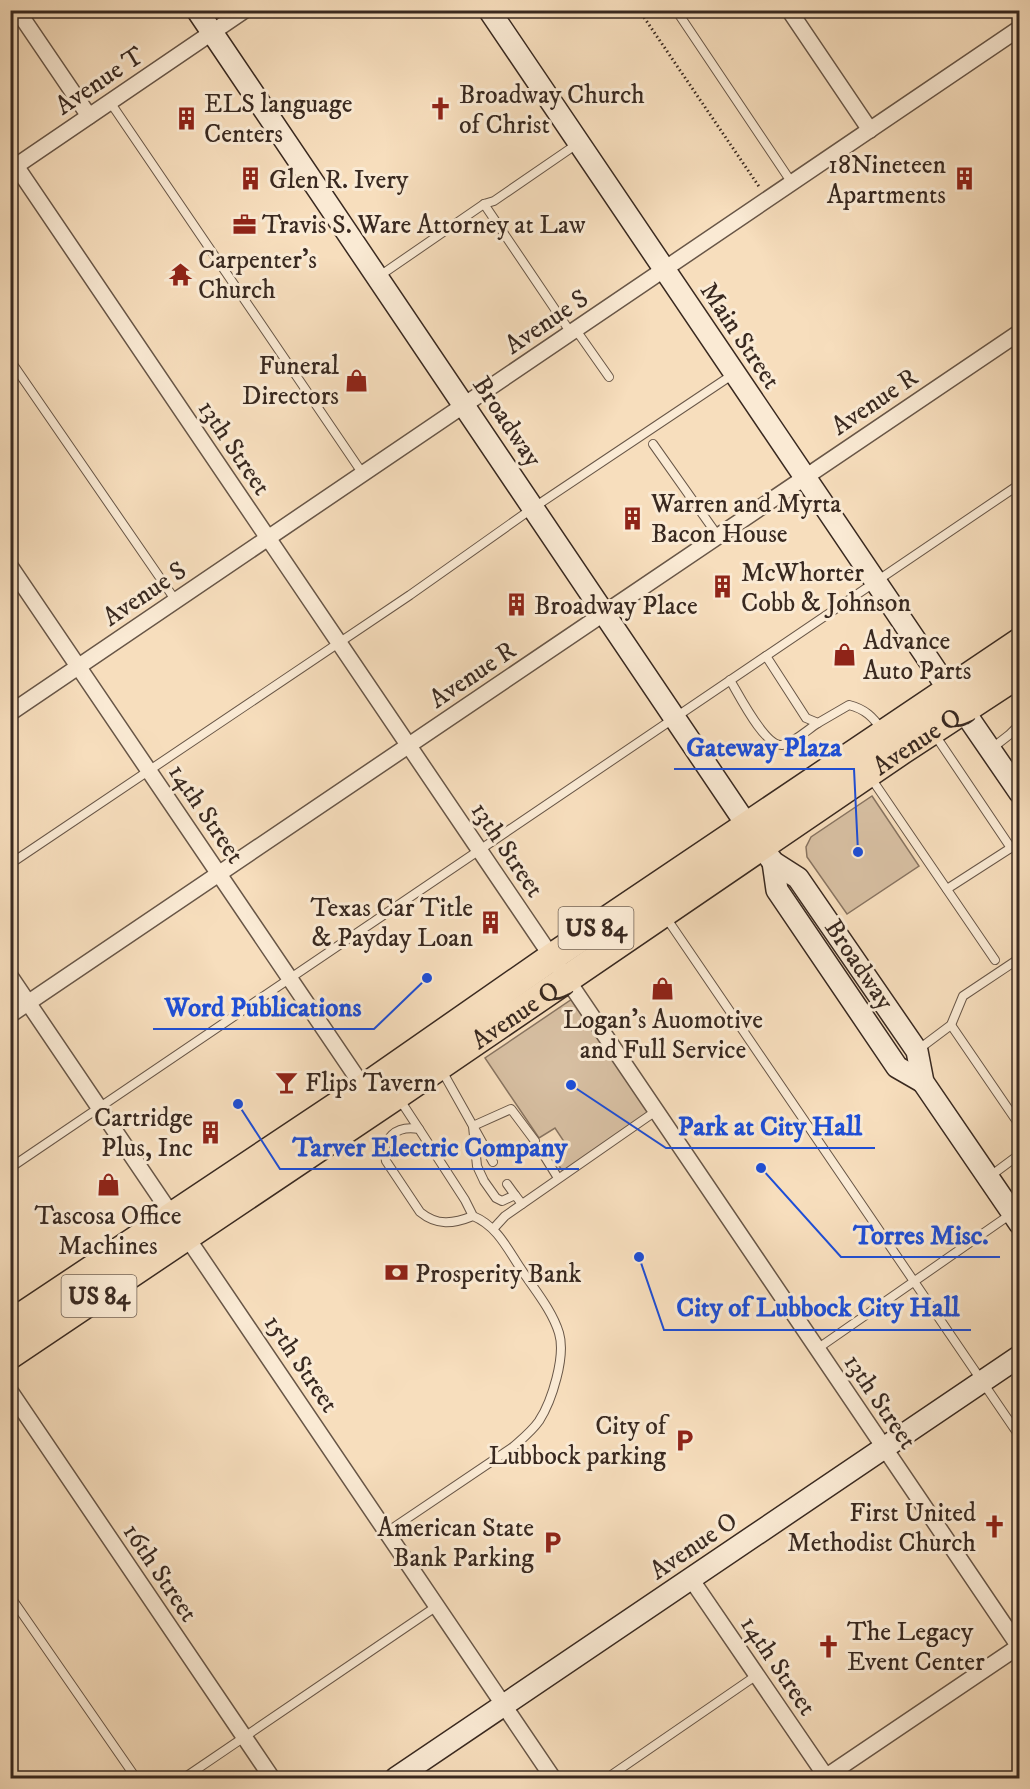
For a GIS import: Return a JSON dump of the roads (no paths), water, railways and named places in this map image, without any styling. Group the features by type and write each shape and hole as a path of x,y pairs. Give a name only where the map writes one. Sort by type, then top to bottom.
{"highway":[{"name":"Avenue Q","path":"10,1324 181,1226 397,1095 560,968 663,912 932,731 956,700 1020,642"},
{"name":"Avenue Q","path":"10,1355 364,1088 761,844 885,733 956,700 1018,677"}],"main road":[{"name":"Broadway","path":"197,10 761,844 798,878 917,1051 923,1082 1016,1218"},
{"name":"Main Street","path":"489,10 1020,793"},
{"name":"Broadway","path":"761,844 777,890 890,1057 897,1067 923,1082"},
{"name":"Avenue O","path":"396,1779 1020,1356"}],"street":[{"path":"17,10 89,117"},
{"name":"Avenue T","path":"13,168 245,10"},
{"path":"789,10 870,130"},
{"name":"Avenue S","path":"10,713 1020,28"},
{"name":"13th Street","path":"13,168 268,538 1019,1647"},
{"path":"1015,335 1020,351"},
{"name":"Avenue R","path":"10,1015 1015,335"},
{"name":"14th Street","path":"10,566 364,1088"},
{"name":"15th Street","path":"10,976 553,1779"},
{"name":"16th Street","path":"10,1391 272,1779"},
{"name":"14th Street","path":"691,1579 826,1778"},
{"path":"826,1778 1019,1647"}],"lane":[{"path":"676,10 792,183"},
{"path":"110,102 363,474"},
{"path":"378,277 578,143"},
{"path":"484,204 573,332 609,377"},
{"path":"10,360 176,601"},
{"path":"10,864 735,373"},
{"path":"653,444 717,536"},
{"path":"10,1168 1020,484"},
{"path":"766,656 806,718 818,723"},
{"path":"730,681 764,734 771,742 778,745 789,743 849,705 871,715 885,733"},
{"path":"990,750 1020,723"},
{"path":"932,731 1011,848"},
{"path":"868,773 995,960"},
{"path":"947,889 1020,842"},
{"path":"663,912 1020,1437"},
{"path":"917,1051 951,1025 963,996 1020,958"},
{"path":"951,1025 1020,1125"},
{"path":"438,1065 493,1162"},
{"path":"387,1532 513,1447 538,1422 548,1404 561,1351 560,1334 549,1311 494,1228 473,1216 397,1095"},
{"path":"473,1126 511,1109 535,1141"},
{"path":"494,1228 504,1216 656,1111"},
{"path":"473,1126 477,1166 484,1181 496,1198 502,1201 514,1195"},
{"path":"419,1129 410,1127 392,1135 386,1142 384,1152 386,1161 420,1212 427,1218 450,1223 473,1216"},
{"path":"988,1178 1020,1154"},
{"path":"544,1157 558,1178"},
{"path":"507,1184 522,1204"},
{"path":"817,1349 914,1282 1016,1218"},
{"path":"10,1596 136,1779"},
{"path":"184,1779 437,1606"},
{"path":"607,1779 757,1675"}],"place":[{"name":"Broadway Church of Christ","path":"441,109"},
{"name":"ELS language Centers","path":"186,118"},
{"name":"Glen R. Ivery","path":"251,179"},
{"name":"18Nineteen Apartments","path":"964,179"},
{"name":"Travis S. Ware Attorney at Law","path":"244,224"},
{"name":"Carpenter's Church","path":"180,274"},
{"name":"Funeral Directors","path":"357,380"},
{"name":"Warren and Myrta Bacon House","path":"633,518"},
{"name":"McWhorter Cobb & Johnson","path":"723,587"},
{"name":"Broadway Place","path":"516,605"},
{"name":"Advance Auto Parts","path":"845,655"},
{"name":"Gateway Plaza","path":"858,852"},
{"name":"Texas Car Title & Payday Loan","path":"491,922"},
{"name":"Word Publications","path":"427,978"},
{"name":"Logan's Auomotive and Full Service","path":"663,988"},
{"name":"Flips Tavern","path":"287,1082"},
{"name":"Park at City Hall","path":"571,1085"},
{"name":"Tarver Electric Company","path":"238,1104"},
{"name":"Cartridge Plus, Inc","path":"211,1132"},
{"name":"Torres Misc.","path":"761,1168"},
{"name":"Tascosa Office Machines","path":"108,1184"},
{"name":"City of Lubbock City Hall","path":"639,1257"},
{"name":"Prosperity Bank","path":"397,1273"},
{"name":"City of Lubbock parking","path":"684,1440"},
{"name":"First United Methodist Church","path":"994,1527"},
{"name":"American State Bank Parking","path":"552,1542"},
{"name":"The Legacy Event Center","path":"829,1646"}]}
